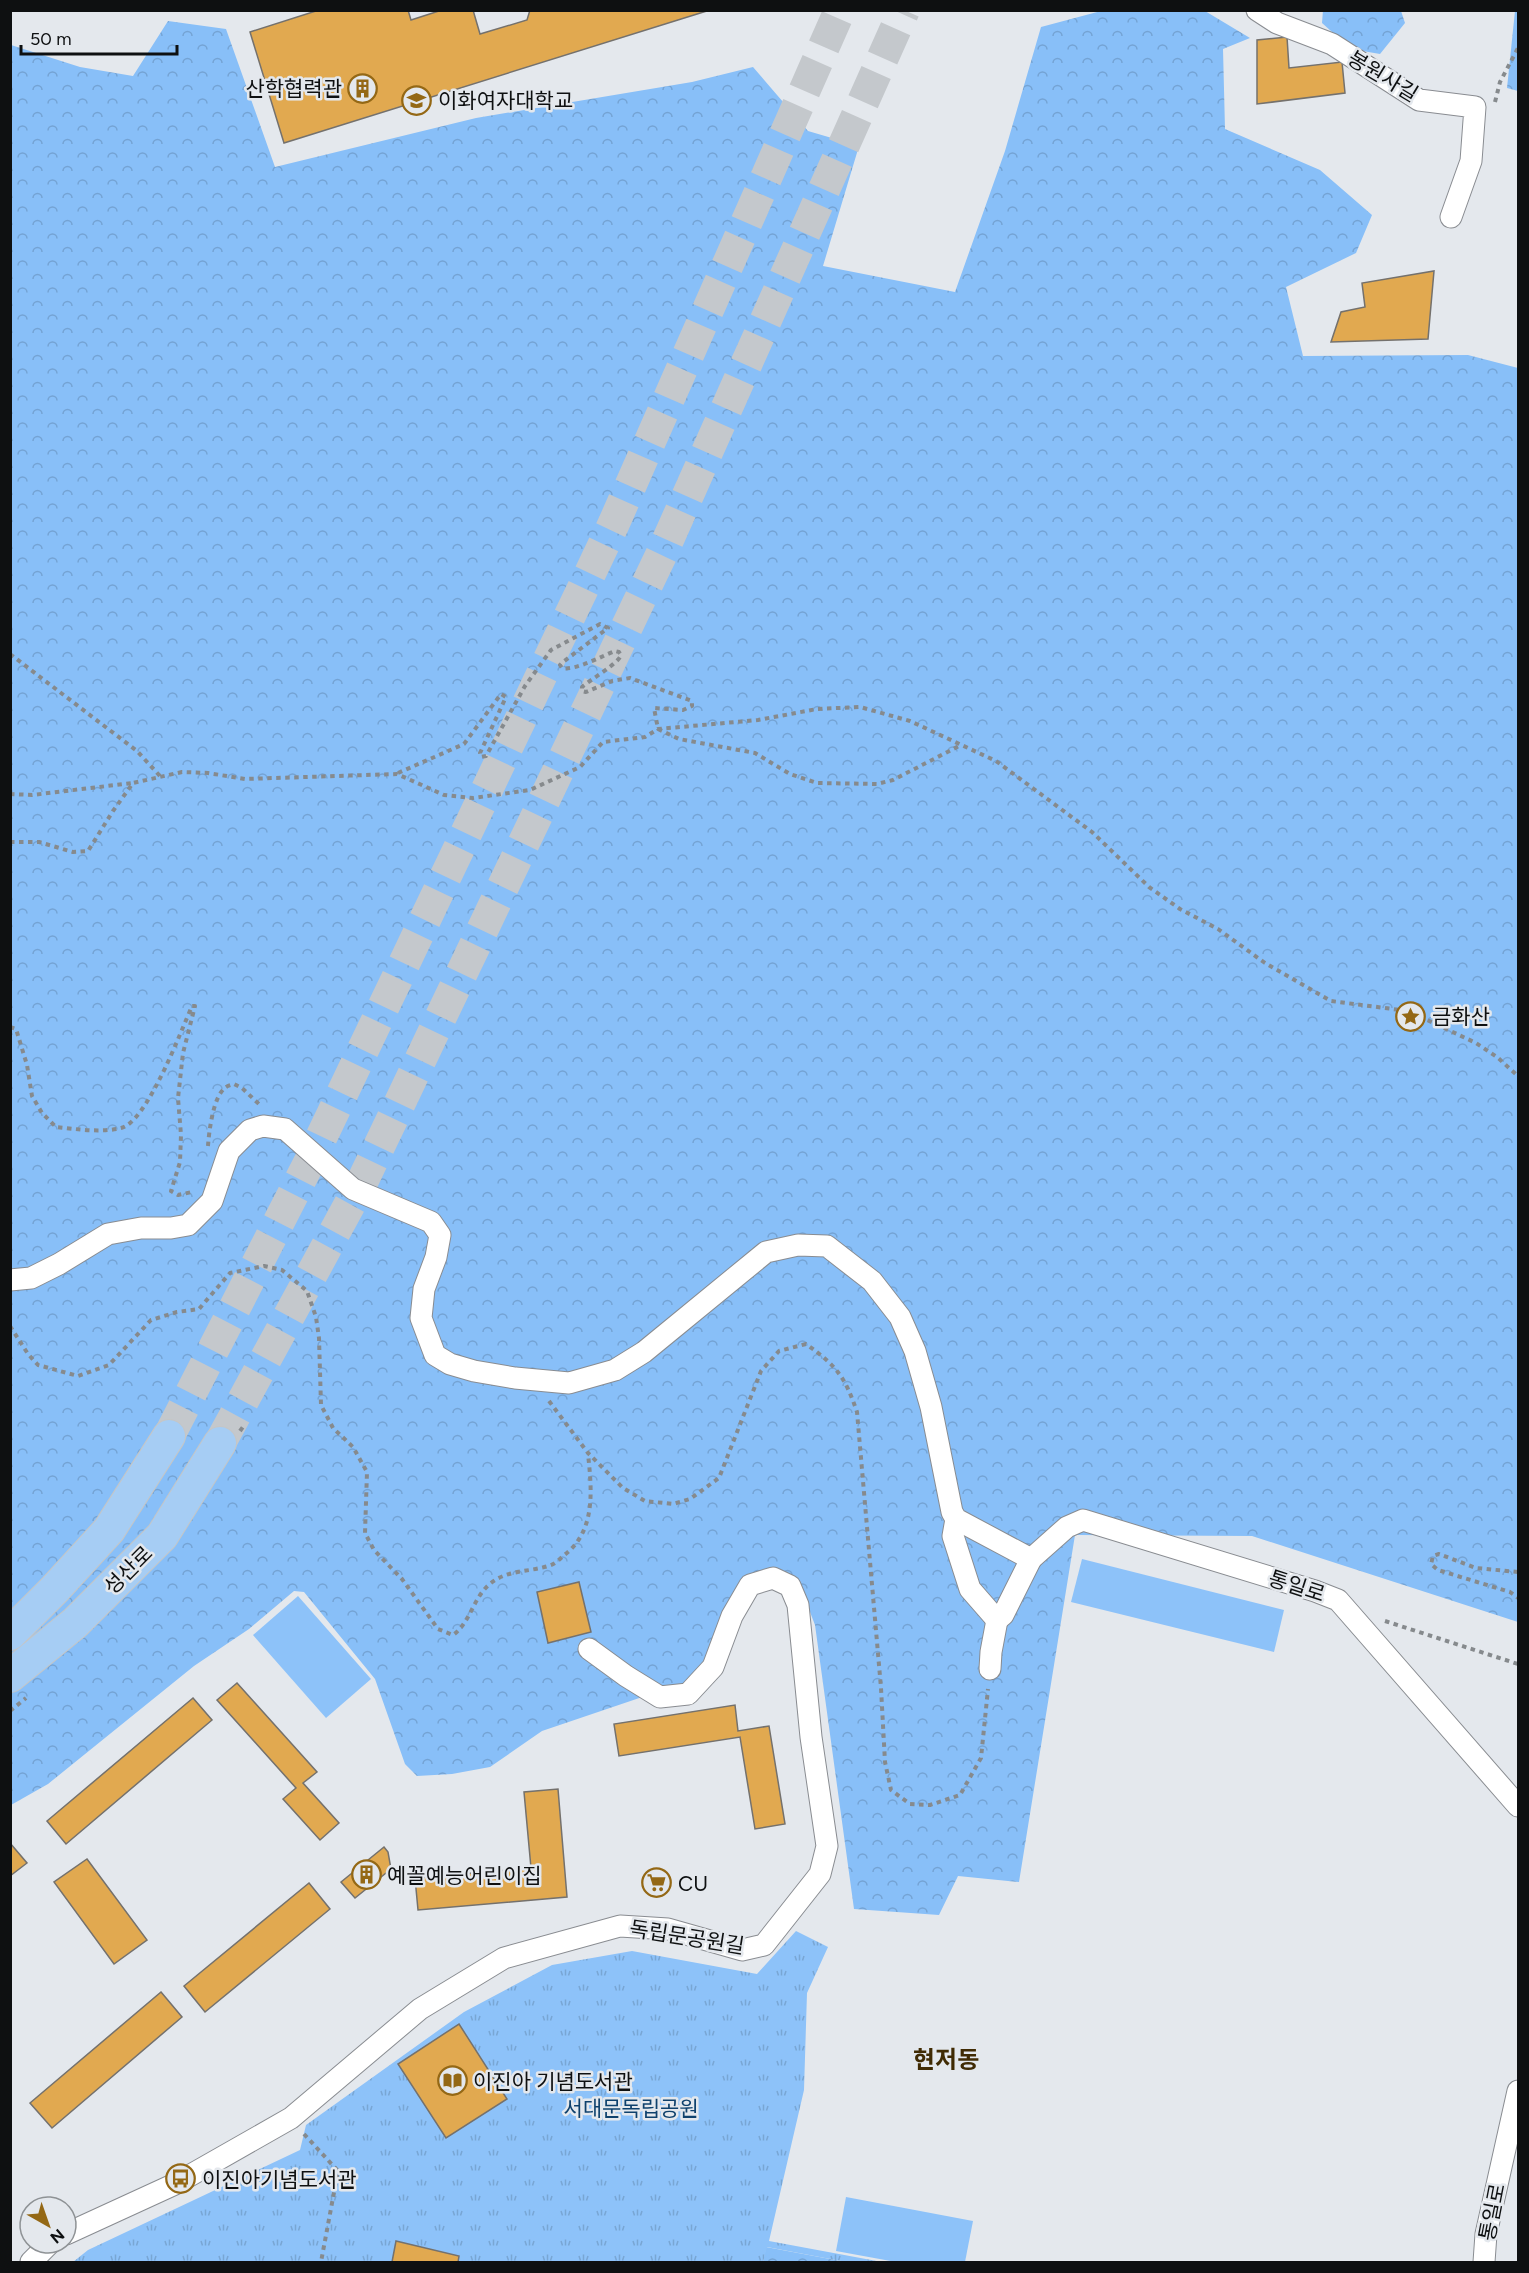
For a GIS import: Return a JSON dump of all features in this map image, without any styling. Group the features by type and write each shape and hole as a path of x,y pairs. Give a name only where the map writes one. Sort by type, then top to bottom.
{"main road":[{"name":"성산로","path":"10,1634 55,1590 109,1530 169,1436"},
{"name":"성산로","path":"10,1676 75,1623 162,1536 220,1443"}],"street":[{"name":"봉원사길","path":"1257,10 1277,22 1332,44 1419,100 1475,107 1471,161 1451,217"},
{"path":"10,1280 31,1278 108,1234 141,1228 171,1228 188,1225 212,1201 229,1151 250,1130 263,1126 285,1129 353,1189 431,1222 440,1235 436,1257 424,1288 421,1318 435,1355 450,1364 474,1371 568,1383 615,1370 644,1352 766,1252 798,1245 827,1246 873,1281 900,1317 915,1351 928,1396 952,1512 956,1519 1031,1558 1003,1615 997,1620 990,1669"},
{"path":"956,1519 953,1536 970,1589 997,1620"},
{"name":"통일로","path":"1031,1558 1067,1527 1083,1520 1316,1591 1338,1600 1518,1806"},
{"name":"독립문공원길","path":"78,2228 175,2184 291,2118 420,2009 504,1958 620,1926 668,1929 742,1950 764,1946 820,1874 827,1846 811,1737 798,1605 790,1586 772,1578 750,1585 732,1616 713,1667 688,1694 660,1697 589,1649"},
{"name":"통일로","path":"1484,2262 1486,2234 1518,2091"}],"path":[{"path":"1494,105 1500,82 1518,48"},
{"path":"10,794 32,795 133,783 182,772 208,773 245,779 397,774 464,744 501,694 506,697 480,753 481,757 486,756 525,686 551,651 600,624 608,628 560,665 562,668 575,667 615,651 619,652 620,660 595,676 582,687 582,691 586,692 612,681 630,678 692,701 692,706 683,710 654,708 658,729"},
{"path":"10,654 137,751 160,777"},
{"path":"397,774 444,795 473,798 530,790 580,767 603,742 645,737 658,729 758,720 817,709 860,707 910,721 996,761 1092,832 1149,887 1180,909 1218,929 1265,963 1331,1001 1408,1011 1476,1043 1497,1057 1518,1076"},
{"path":"658,729 679,739 755,753 790,774 817,783 877,784 893,780 961,744"},
{"path":"10,842 39,842 73,852 88,851 133,783"},
{"path":"10,1027 16,1029 27,1065 32,1096 42,1113 56,1127 90,1130 122,1128 135,1120 170,1060 192,1006 195,1006 183,1053 178,1098 181,1135 180,1162 171,1191 178,1196 196,1192"},
{"path":"208,1150 209,1129 219,1096 225,1088 234,1084 242,1088 285,1129"},
{"path":"10,1326 38,1365 78,1376 109,1365 151,1320 177,1312 199,1309 230,1273 264,1266 282,1270 307,1291 316,1317 319,1338 321,1405 333,1428 353,1447 367,1472 365,1533 374,1550 402,1579 438,1629 453,1635 463,1627 475,1602 491,1582 519,1571 550,1566 573,1549 582,1535 591,1512 588,1453"},
{"path":"532,1380 588,1453 623,1488 645,1501 673,1504 690,1499 719,1478 760,1371 779,1351 806,1344 827,1359 844,1378 857,1412 885,1762 891,1790 910,1804 930,1805 960,1795 981,1758 990,1669"},
{"path":"1518,1572 1476,1568 1439,1554 1433,1556 1431,1564 1438,1570 1509,1592 1518,1598"},
{"path":"1357,1621 1377,1618 1518,1664"},
{"path":"291,2118 338,2171 321,2262"}],"green space":[{"path":"1323,10 1401,11 1405,23 1380,54 1351,49 1322,23"},
{"path":"1101,11 1205,11 1250,38 1223,49 1225,129 1320,170 1372,215 1356,253 1286,287 1303,356 1468,355 1518,368 1518,1622 1252,1536 1075,1535 1019,1882 958,1876 939,1915 854,1909 815,1625 797,1578 779,1569 745,1579 708,1663 687,1686 660,1691 542,1731 490,1767 452,1774 417,1776 405,1764 375,1679 304,1592 294,1591 249,1629 194,1666 48,1784 11,1805 11,45 80,67 133,76 168,21 226,29 275,167 476,118 692,82 753,67 808,131 859,146 823,266 955,292 1005,151 1041,27"},
{"path":"1515,11 1518,11 1518,91 1507,88"},
{"path":"1082,1559 1284,1610 1274,1652 1071,1602"},
{"path":"298,1596 371,1679 326,1718 253,1635"},
{"name":"서대문독립공원","path":"796,1931 828,1947 807,1993 804,2090 769,2241 882,2262 846,2262 767,2247 763,2262 73,2262 88,2250 300,2150 306,2125 464,2012 552,1965 632,1951 757,1974"},
{"path":"846,2197 973,2221 965,2262 896,2262 836,2251"},
{"path":"766,2247 846,2262 763,2262"}],"building":[{"name":"산학협력관","path":"319,10 408,10 411,20 442,10 473,10 480,34 527,20 530,10 710,10 284,143 250,32"},
{"path":"1287,37 1289,68 1342,62 1345,93 1257,104 1257,40"},
{"path":"1434,271 1428,339 1331,342 1341,312 1365,307 1362,283"},
{"path":"579,1582 591,1632 548,1643 537,1592"},
{"path":"237,1683 317,1772 303,1783 339,1823 320,1840 283,1799 296,1788 217,1700"},
{"path":"193,1698 212,1720 66,1844 47,1821"},
{"path":"735,1705 738,1731 769,1726 785,1824 755,1829 740,1737 619,1756 614,1724"},
{"path":"558,1789 567,1897 418,1910 415,1878 531,1868 524,1792"},
{"path":"10,1843 27,1863 10,1876"},
{"name":"예꼴예능어린이집","path":"384,1847 388,1852 391,1869 355,1898 341,1882"},
{"path":"87,1859 147,1940 114,1964 54,1882"},
{"path":"309,1883 330,1909 205,2012 184,1986"},
{"path":"161,1992 182,2017 52,2128 30,2103"},
{"name":"이진아 기념도서관","path":"459,2024 507,2099 446,2138 398,2064"},
{"path":"396,2241 459,2256 458,2262 392,2262"}],"tunnel":[{"path":"169,1436 310,1161 614,523 840,10"},
{"path":"220,1443 364,1178 663,551 904,10"}],"place":[{"name":"산학협력관","path":"363,88"},
{"name":"이화여자대학교","path":"417,100"},
{"name":"금화산","path":"1411,1016"},
{"name":"예꼴예능어린이집","path":"366,1875"},
{"name":"CU","path":"657,1883"},
{"name":"이진아 기념도서관","path":"452,2081"},
{"name":"이진아기념도서관","path":"181,2179"}],"district":[{"name":"현저동","path":"946,2059"}]}
